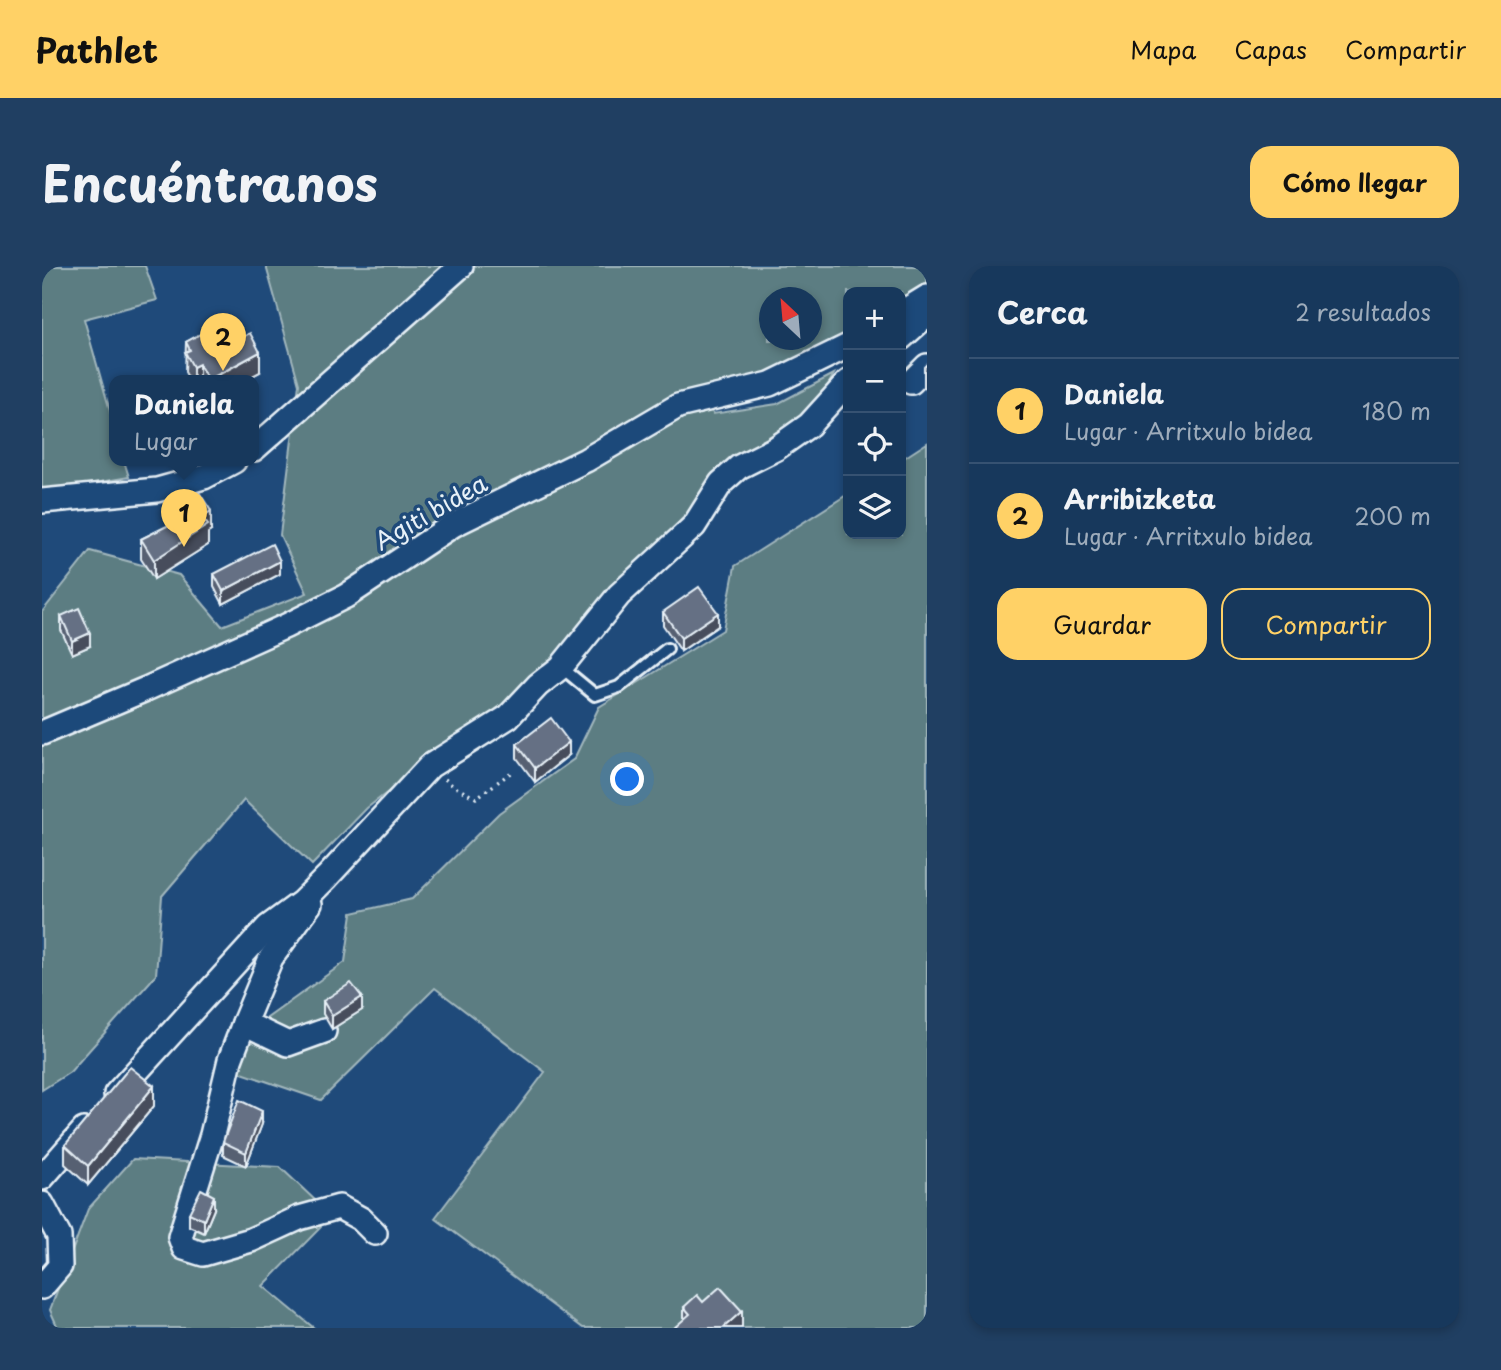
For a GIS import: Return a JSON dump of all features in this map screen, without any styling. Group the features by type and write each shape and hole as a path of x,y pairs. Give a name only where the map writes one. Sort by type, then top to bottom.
{"street":[{"path":"259,445 461,266"},
{"path":"906,310 927,297"},
{"path":"906,334 927,315"},
{"name":"Agiti bidea","path":"42,733 146,689 334,602 453,525 586,460 678,406 771,384 843,348"},
{"path":"42,1178 268,927 302,902 430,766 508,717 538,685 561,667 619,594 694,526 721,483 739,467 775,449 809,425 843,388"},
{"path":"42,501 158,490 204,477 225,466"},
{"path":"327,877 271,958 244,1023 230,1060 212,1135 180,1237 184,1248 203,1254 251,1240 299,1218 339,1207 361,1219 374,1233"},
{"path":"244,1023 288,1044 324,1031"},
{"path":"42,1204 59,1236 60,1266 42,1287"}],"lane":[{"path":"561,667 595,695 619,687 667,649"}],"path":[{"path":"430,766 453,786 476,798 513,771"}],"green space":[{"path":"42,266 145,266 157,300 84,319 109,407 109,466 126,466 129,477 42,492"},
{"path":"266,266 927,266 927,292 906,305 906,287 843,287 843,344 768,381 705,393 713,414 777,404 834,374 815,409 737,456 556,663 367,808 312,865 244,800 162,896 156,975 70,1072 42,1090 42,612 90,551 179,575 222,626 307,593 280,535 299,384"},
{"path":"927,443 927,1328 583,1328 435,1218 545,1072 435,988 321,1100 239,1072 249,1031 345,962 352,913 412,899 499,813 574,759 599,707 723,630 735,566 843,497 843,539 906,539 906,457"},
{"path":"133,1159 280,1167 317,1202 321,1227 263,1286 314,1328 58,1328 50,1310 88,1209"}],"building":[{"path":"232,320 241,338 250,333 260,352 217,375 205,375 199,364 193,367 185,352 190,350 186,342 204,332 205,334"},
{"path":"199,492 211,511 202,517 208,525 154,560 141,539 173,523 168,515"},
{"path":"272,544 280,561 223,591 214,574"},
{"path":"699,587 718,613 681,638 663,612"},
{"path":"79,608 90,633 72,641 61,616"},
{"path":"551,718 569,742 535,768 517,744"},
{"path":"351,983 362,997 332,1016 323,1001"},
{"path":"130,1067 154,1086 88,1166 65,1145"},
{"path":"239,1100 262,1111 246,1153 223,1142"},
{"path":"201,1189 214,1196 204,1220 189,1213"},
{"path":"720,1287 742,1311 723,1328 674,1328 690,1314 684,1307 697,1295 703,1302"}],"place":[{"name":"Arribizketa","path":"223,371"},
{"name":"Daniela","path":"184,547"}]}
